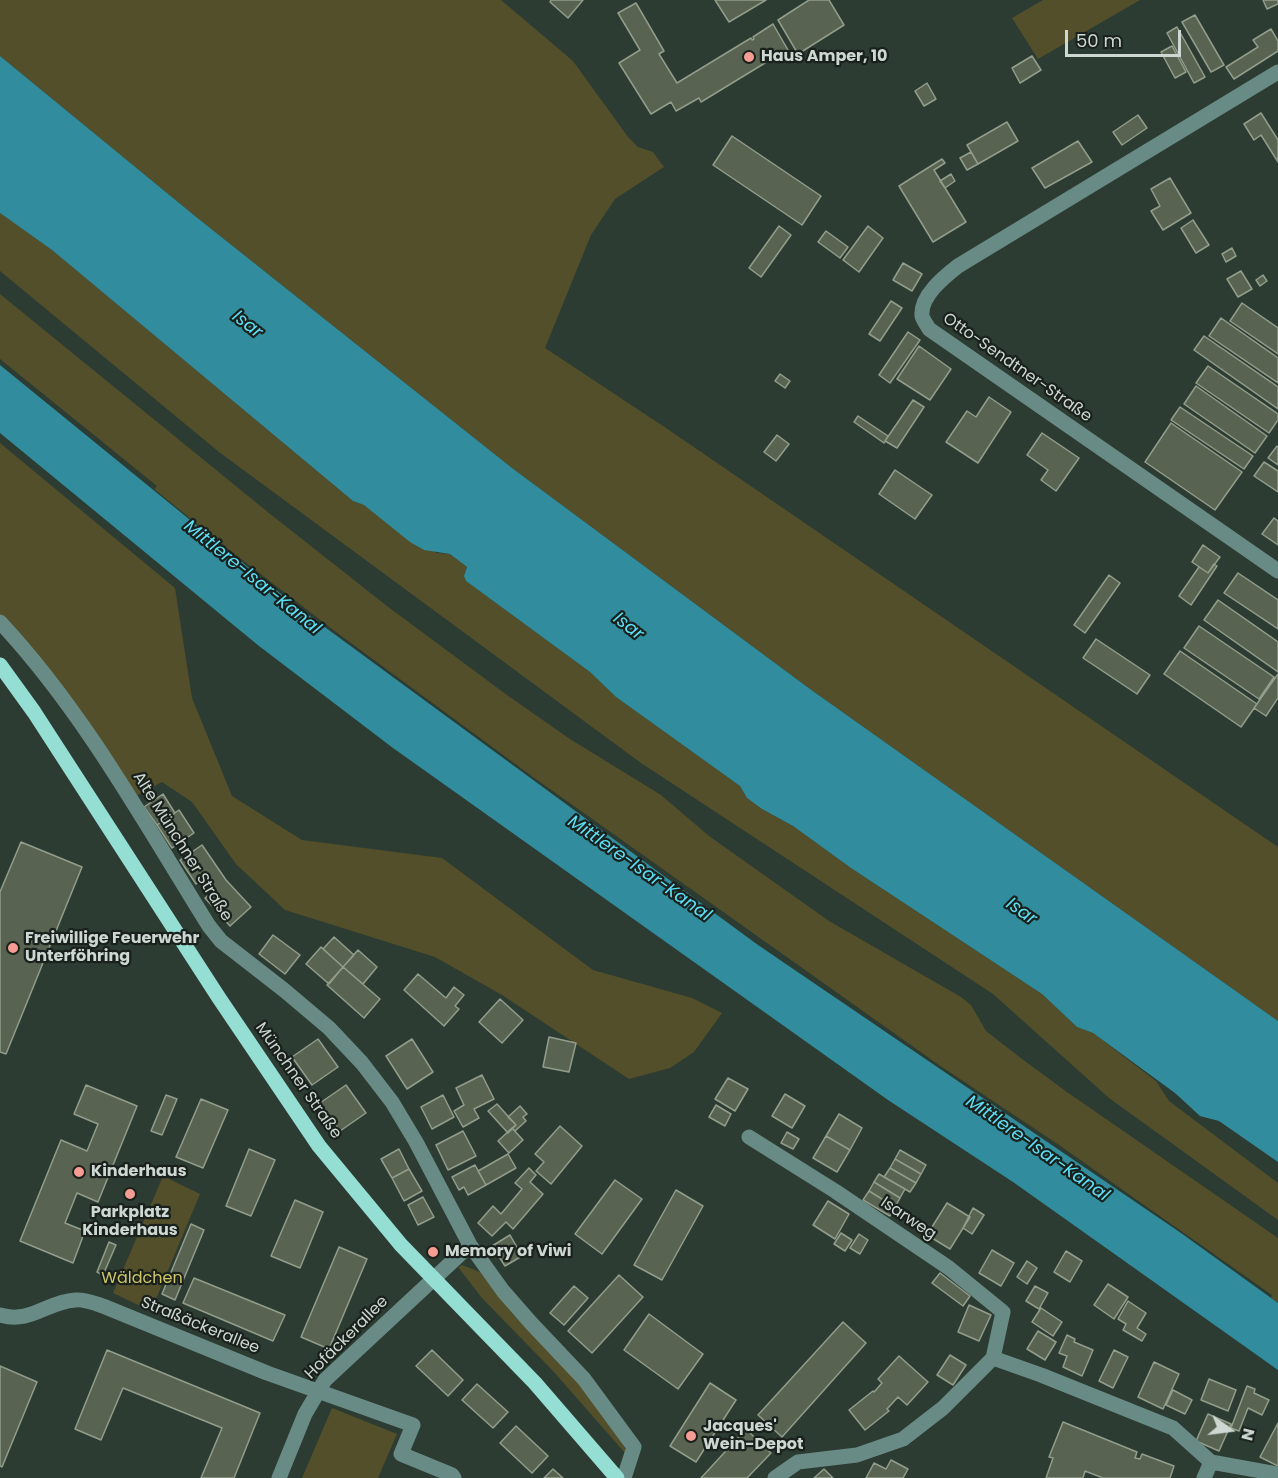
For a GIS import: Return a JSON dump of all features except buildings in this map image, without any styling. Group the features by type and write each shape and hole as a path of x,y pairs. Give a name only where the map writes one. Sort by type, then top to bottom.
{"main road":[{"name":"Münchner Straße","path":"0,665 34,711 219,998 319,1146 401,1245 535,1383 617,1478"}],"street":[{"name":"Otto-Sendtner-Straße","path":"1278,72 958,266 942,279 926,300 922,316 929,329 1278,571"},
{"name":"Alte Münchner Straße","path":"0,622 18,640 73,713 119,780 221,942 329,1028 362,1063 392,1102 417,1142 470,1245 503,1291 584,1379 634,1447 624,1478"},
{"name":"Isarweg","path":"749,1137 835,1191 949,1268 1003,1312 993,1358"},
{"name":"Hofäckerallee","path":"279,1478 305,1414 325,1380 470,1245"},
{"name":"Straßäckerallee","path":"0,1314 21,1318 66,1301 88,1301 267,1373 413,1425 401,1454 452,1475 454,1478"},
{"path":"775,1478 798,1462 857,1455 903,1439 943,1408 993,1358 1173,1428 1211,1462 1278,1474"},
{"path":"1204,1478 1211,1462"}],"green space":[{"path":"0,0 501,0 573,61 628,137 638,147 653,152 664,167 615,199 591,235 545,348 666,428 1278,847 1278,1021 810,689 512,468 195,216 0,56"},
{"path":"1043,0 1140,0 1038,59 1012,18"},
{"path":"0,213 52,250 353,501 364,505 437,553 450,554 467,567 464,576 466,581 590,672 616,697 740,786 747,798 793,826 851,868 1042,994 1077,1027 1093,1033 1156,1081 1169,1101 1278,1183 1278,1220 1109,1098 993,994 641,763 219,452 0,271"},
{"path":"0,294 269,513 387,606 507,695 570,739 661,795 709,836 829,921 961,997 971,1005 986,1031 1022,1059 1278,1238 1278,1303 1271,1298 1272,1295 1059,1145 939,1065 533,777 336,632 228,549 154,489 157,486 0,359"},
{"path":"0,443 175,588 192,698 232,796 302,840 442,858 593,970 692,998 722,1013 694,1052 670,1068 629,1079 502,995 435,957 285,910 236,864 192,802 162,782 136,796 0,622"},
{"name":"Wäldchen","path":"163,1176 200,1194 151,1311 113,1293"},
{"path":"462,1265 480,1272 512,1313 574,1377 615,1431 627,1452 625,1453 553,1371 482,1298 458,1267"},
{"path":"332,1408 397,1434 378,1478 302,1478"}],"water":[{"name":"Isar","path":"0,56 195,216 512,468 810,689 1278,1021 1278,1162 1219,1121 1200,1116 1175,1093 1093,1033 1077,1027 1042,994 851,868 793,826 747,798 740,786 616,697 590,672 466,581 464,576 467,567 450,554 424,550 410,542 364,505 353,501 52,250 0,213"},
{"name":"Mittlere-Isar-Kanal","path":"0,365 292,603 758,945 1181,1233 1278,1303 1278,1370 1013,1182 888,1100 393,748 259,646 0,433"}],"place":[{"name":"Haus Amper, 10","path":"749,57"},
{"name":"Freiwillige Feuerwehr Unterföhring","path":"13,948"},
{"name":"Kinderhaus","path":"79,1172"},
{"name":"Parkplatz Kinderhaus","path":"130,1194"},
{"name":"Memory of Viwi","path":"433,1252"},
{"name":"Jacques' Wein-Depot","path":"691,1436"}]}
